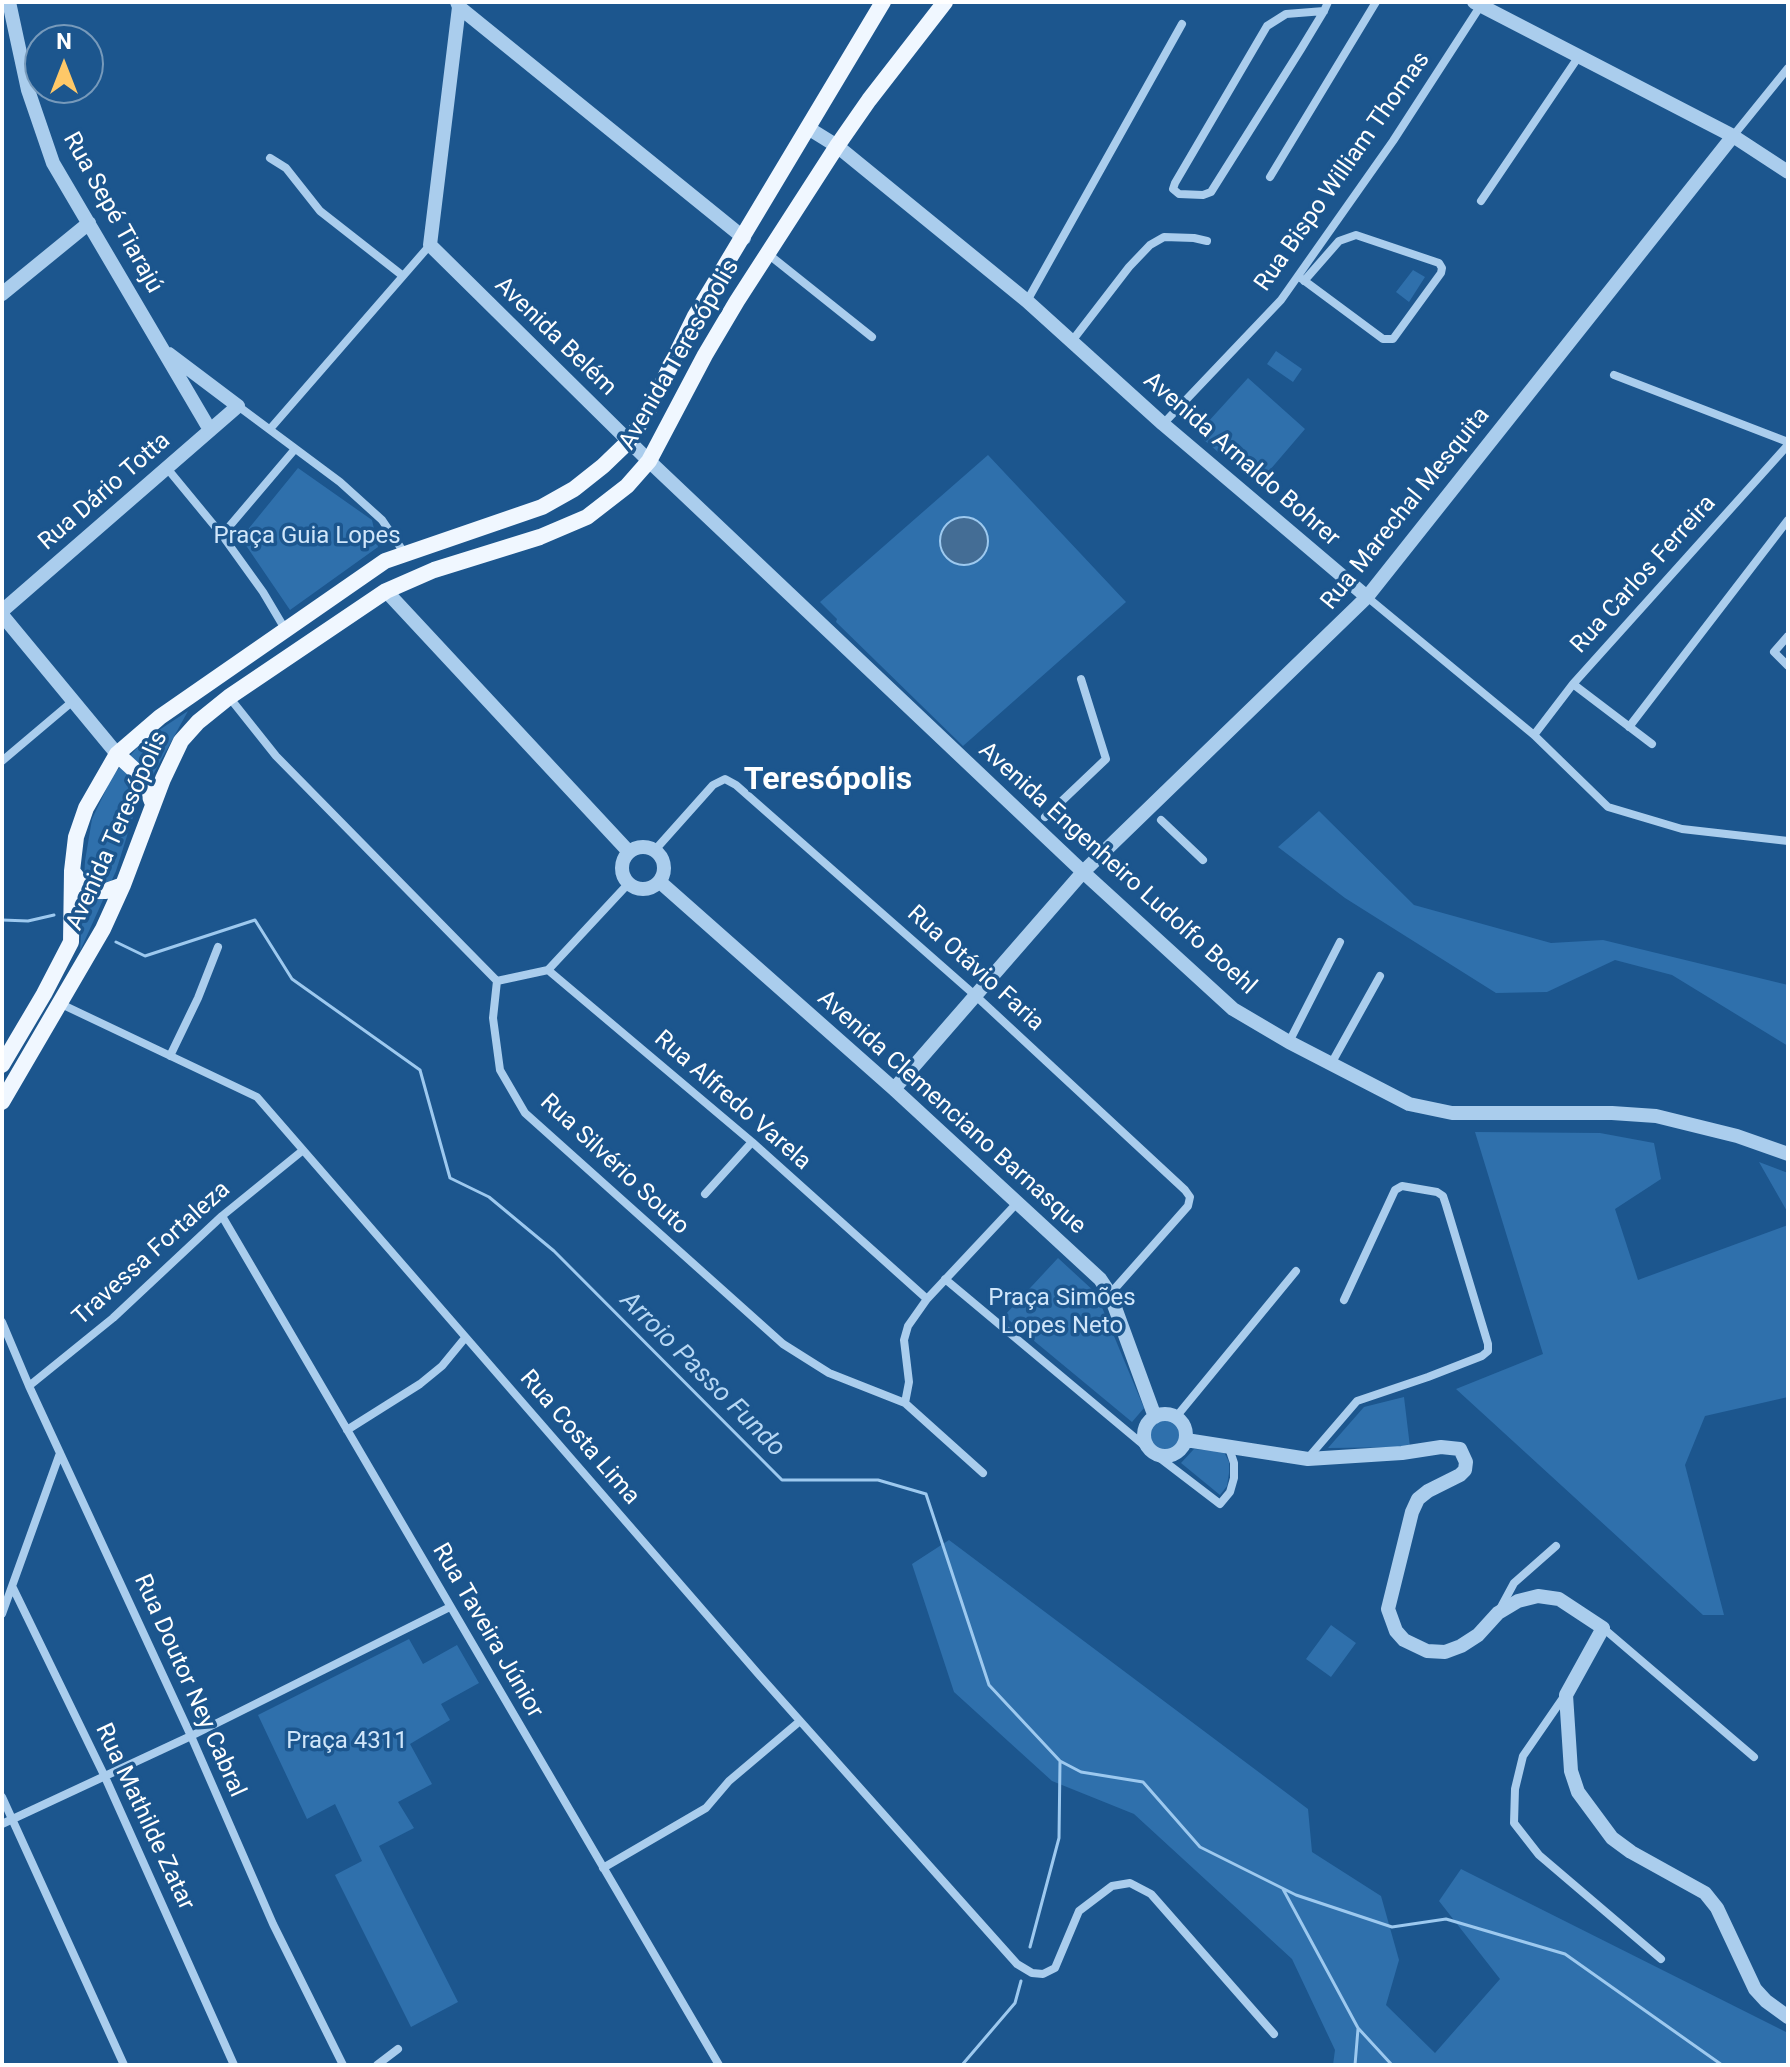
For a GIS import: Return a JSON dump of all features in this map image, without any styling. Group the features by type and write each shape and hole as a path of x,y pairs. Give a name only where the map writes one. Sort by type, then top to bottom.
{"main road":[{"name":"Avenida Teresópolis","path":"2,1065 71,942 76,837 86,808 117,754 151,723 385,561 542,507 574,489 629,441 651,406 695,316 882,2"},
{"name":"Avenida Teresópolis","path":"2,1102 103,929 181,741 198,722 229,697 386,591 407,580 540,537 587,517 627,486 649,461 705,355 837,146 945,2"},
{"path":"117,754 142,777 153,804"},
{"path":"72,871 82,884 95,891 123,885"}],"street":[{"name":"Rua Sepé Tiarajú","path":"9,2 28,90 53,163 210,430"},
{"path":"1324,11 1286,14 1267,26 1175,183 1173,189 1179,194 1203,195 1211,192 1324,11 1328,2"},
{"path":"1270,177 1376,2"},
{"path":"458,4 744,238"},
{"path":"270,429 430,245 458,4"},
{"path":"1478,4 1733,136 1788,172"},
{"name":"Rua Bispo William Thomas","path":"1163,424 1301,278 1393,141 1478,4"},
{"path":"1027,301 1182,24"},
{"path":"1481,201 1579,56"},
{"name":"Rua Marechal Mesquita","path":"894,1089 1083,872 1367,597 1788,68"},
{"name":"Avenida Arnaldo Bohrer","path":"808,128 837,146 1027,301 1163,424 1534,735 1608,807 1682,829 1788,841"},
{"path":"270,158 286,168 320,211 403,276"},
{"path":"2,294 89,223"},
{"path":"1356,235 1439,263 1442,268 1393,339 1383,339 1301,278 1339,241 1356,235"},
{"path":"1072,341 1129,267 1150,245 1164,237 1207,241"},
{"name":"Avenida Belém","path":"430,245 649,461"},
{"path":"768,254 872,337"},
{"name":"Rua Sepé Tiarajú","path":"163,349 295,449"},
{"path":"1614,375 1788,443"},
{"name":"Rua Dário Totta","path":"2,613 238,406"},
{"name":"Rua Carlos Ferreira","path":"1534,735 1573,684 1788,443"},
{"path":"222,535 295,449 340,482 382,520 405,554"},
{"name":"Avenida Engenheiro Ludolfo Boehl","path":"649,461 1083,872 1233,1009 1289,1042 1409,1104 1452,1113 1656,1116 1737,1136 1788,1154"},
{"path":"166,467 222,535 285,629"},
{"path":"1629,727 1788,520"},
{"path":"386,591 629,852"},
{"path":"2,613 117,754"},
{"path":"1788,636 1774,652 1788,666"},
{"path":"1045,817 1106,759 1081,679"},
{"path":"1573,684 1652,744"},
{"path":"229,697 276,756 497,981 548,970 628,884"},
{"path":"2,761 73,701"},
{"name":"Rua Otávio Faria","path":"655,850 713,785 725,779 736,785 977,997 1185,1190 1190,1197 1188,1206 1110,1294"},
{"path":"1161,820 1203,860"},
{"path":"647,847 655,850 663,859 664,871 660,882 650,889 638,889 628,884 622,867 629,852 647,847"},
{"name":"Avenida Clemenciano Barnasque","path":"660,882 894,1089 1100,1279 1110,1294 1155,1417"},
{"path":"1289,1042 1340,942"},
{"path":"170,1056 218,947"},
{"name":"Rua Alfredo Varela","path":"548,970 752,1142 927,1299"},
{"path":"1331,1064 1380,976"},
{"name":"Rua Silvério Souto","path":"497,981 493,1018 500,1070 525,1113 783,1344 829,1373 905,1403 983,1473"},
{"name":"Rua Costa Lima","path":"61,1004 257,1097 800,1721 1017,1964 1032,1973 1043,1974 1055,1968 1079,1911 1112,1886 1130,1883 1151,1894 1274,2034"},
{"path":"705,1194 752,1142"},
{"name":"Travessa Fortaleza","path":"29,1386 113,1318 222,1216 302,1151"},
{"path":"1308,1459 1357,1401 1428,1377 1488,1351 1446,1205 1443,1196 1437,1192 1402,1186 1395,1190 1344,1300"},
{"path":"905,1403 909,1382 904,1340 908,1326 927,1299 1017,1203"},
{"name":"Rua Taveira Júnior","path":"222,1216 719,2065"},
{"path":"1176,1417 1296,1271"},
{"path":"945,1279 1152,1452 1220,1504 1230,1492 1234,1478 1234,1463 1228,1445"},
{"name":"Rua Doutor Ney Cabral","path":"2,1322 273,1924 343,2065"},
{"path":"347,1430 420,1384 442,1366 465,1338"},
{"path":"1169,1414 1176,1417 1185,1427 1186,1440 1178,1452 1165,1456 1152,1452 1144,1433 1150,1421 1169,1414"},
{"path":"1186,1440 1308,1459 1402,1453 1441,1447 1460,1449 1466,1462 1465,1470 1428,1491 1418,1499 1412,1512 1388,1609 1391,1621 1404,1640 1427,1651 1445,1652 1478,1635 1498,1613 1514,1583 1556,1546"},
{"path":"2,1614 60,1453"},
{"name":"Rua Mathilde Zatar","path":"13,1588 105,1777 234,2065"},
{"path":"1498,1613 1518,1601 1538,1596 1559,1599 1603,1628 1754,1757"},
{"path":"2,1824 191,1736 450,1607"},
{"path":"1603,1628 1566,1695 1523,1756 1515,1789 1514,1823 1539,1855 1661,1959"},
{"path":"1566,1695 1569,1760 1578,1792 1612,1838 1705,1893 1717,1908 1755,1989 1788,2017"},
{"path":"603,1868 706,1808 729,1781 800,1721"},
{"path":"2,1797 124,2065"},
{"path":"377,2065 398,2049"}],"green space":[{"path":"1413,270 1425,277 1409,302 1396,292"},
{"path":"1276,351 1302,369 1293,382 1267,364"},
{"path":"1248,378 1305,429 1257,485 1242,472 1246,467 1229,452 1224,457 1197,434"},
{"path":"988,455 1126,602 963,746 836,622 837,619 820,602"},
{"name":"Praça Guia Lopes","path":"298,468 372,520 378,547 290,610 241,538"},
{"path":"188,711 137,804 116,871 80,951 85,861 92,819 113,775 144,740"},
{"path":"1319,811 1414,905 1551,943 1603,940 1788,985 1788,1046 1672,975 1615,960 1547,992 1496,993 1345,898 1278,847"},
{"path":"1475,1132 1600,1133 1654,1143 1661,1179 1615,1209 1638,1280 1788,1225 1788,1397 1705,1416 1685,1465 1724,1615 1703,1615 1456,1389 1543,1354"},
{"path":"1759,1162 1788,1173 1788,1213"},
{"name":"Praça Simões Lopes Neto","path":"1058,1258 1096,1293 1144,1408 1132,1422 1004,1316"},
{"path":"1404,1397 1410,1447 1328,1448 1364,1407"},
{"path":"1165,1418 1177,1423 1182,1435 1177,1447 1165,1452 1153,1447 1148,1435 1153,1423"},
{"path":"1194,1449 1224,1452 1229,1462 1229,1473 1227,1486 1220,1495 1181,1463"},
{"path":"949,1540 1308,1809 1312,1852 1381,1896 1399,1960 1386,2005 1435,2053 1500,1979 1439,1901 1461,1869 1788,2033 1788,2065 1333,2065 1335,2050 1292,1959 1134,1814 1052,1781 954,1692 912,1564"},
{"path":"1331,1625 1356,1643 1331,1677 1306,1659"},
{"name":"Praça 4311","path":"409,1639 423,1664 457,1645 479,1683 441,1704 450,1720 410,1744 432,1784 398,1802 414,1828 379,1846 458,2002 411,2027 335,1875 362,1861 335,1804 307,1819 258,1715"}],"shaded area":[{"path":"964,517 981,524 988,541 981,558 964,565 947,558 940,541 947,524"}],"waterway":[{"name":"Arroio Passo Fundo","path":"2,920 28,921 54,915"},
{"name":"Arroio Passo Fundo","path":"116,942 145,956 255,920 292,979 420,1070 450,1178 489,1197 554,1251 782,1480 878,1480 926,1494 989,1685 1060,1761 1081,1772 1143,1782 1200,1847 1296,1895 1392,1927 1446,1919 1565,1954 1722,2065"},
{"path":"1030,1947 1059,1838 1060,1761"},
{"path":"1283,1889 1358,2028 1392,2065"},
{"path":"962,2065 1015,2003 1021,1981"},
{"path":"1355,2065 1358,2029"}],"district":[{"name":"Teresópolis","path":"828,781"}]}
